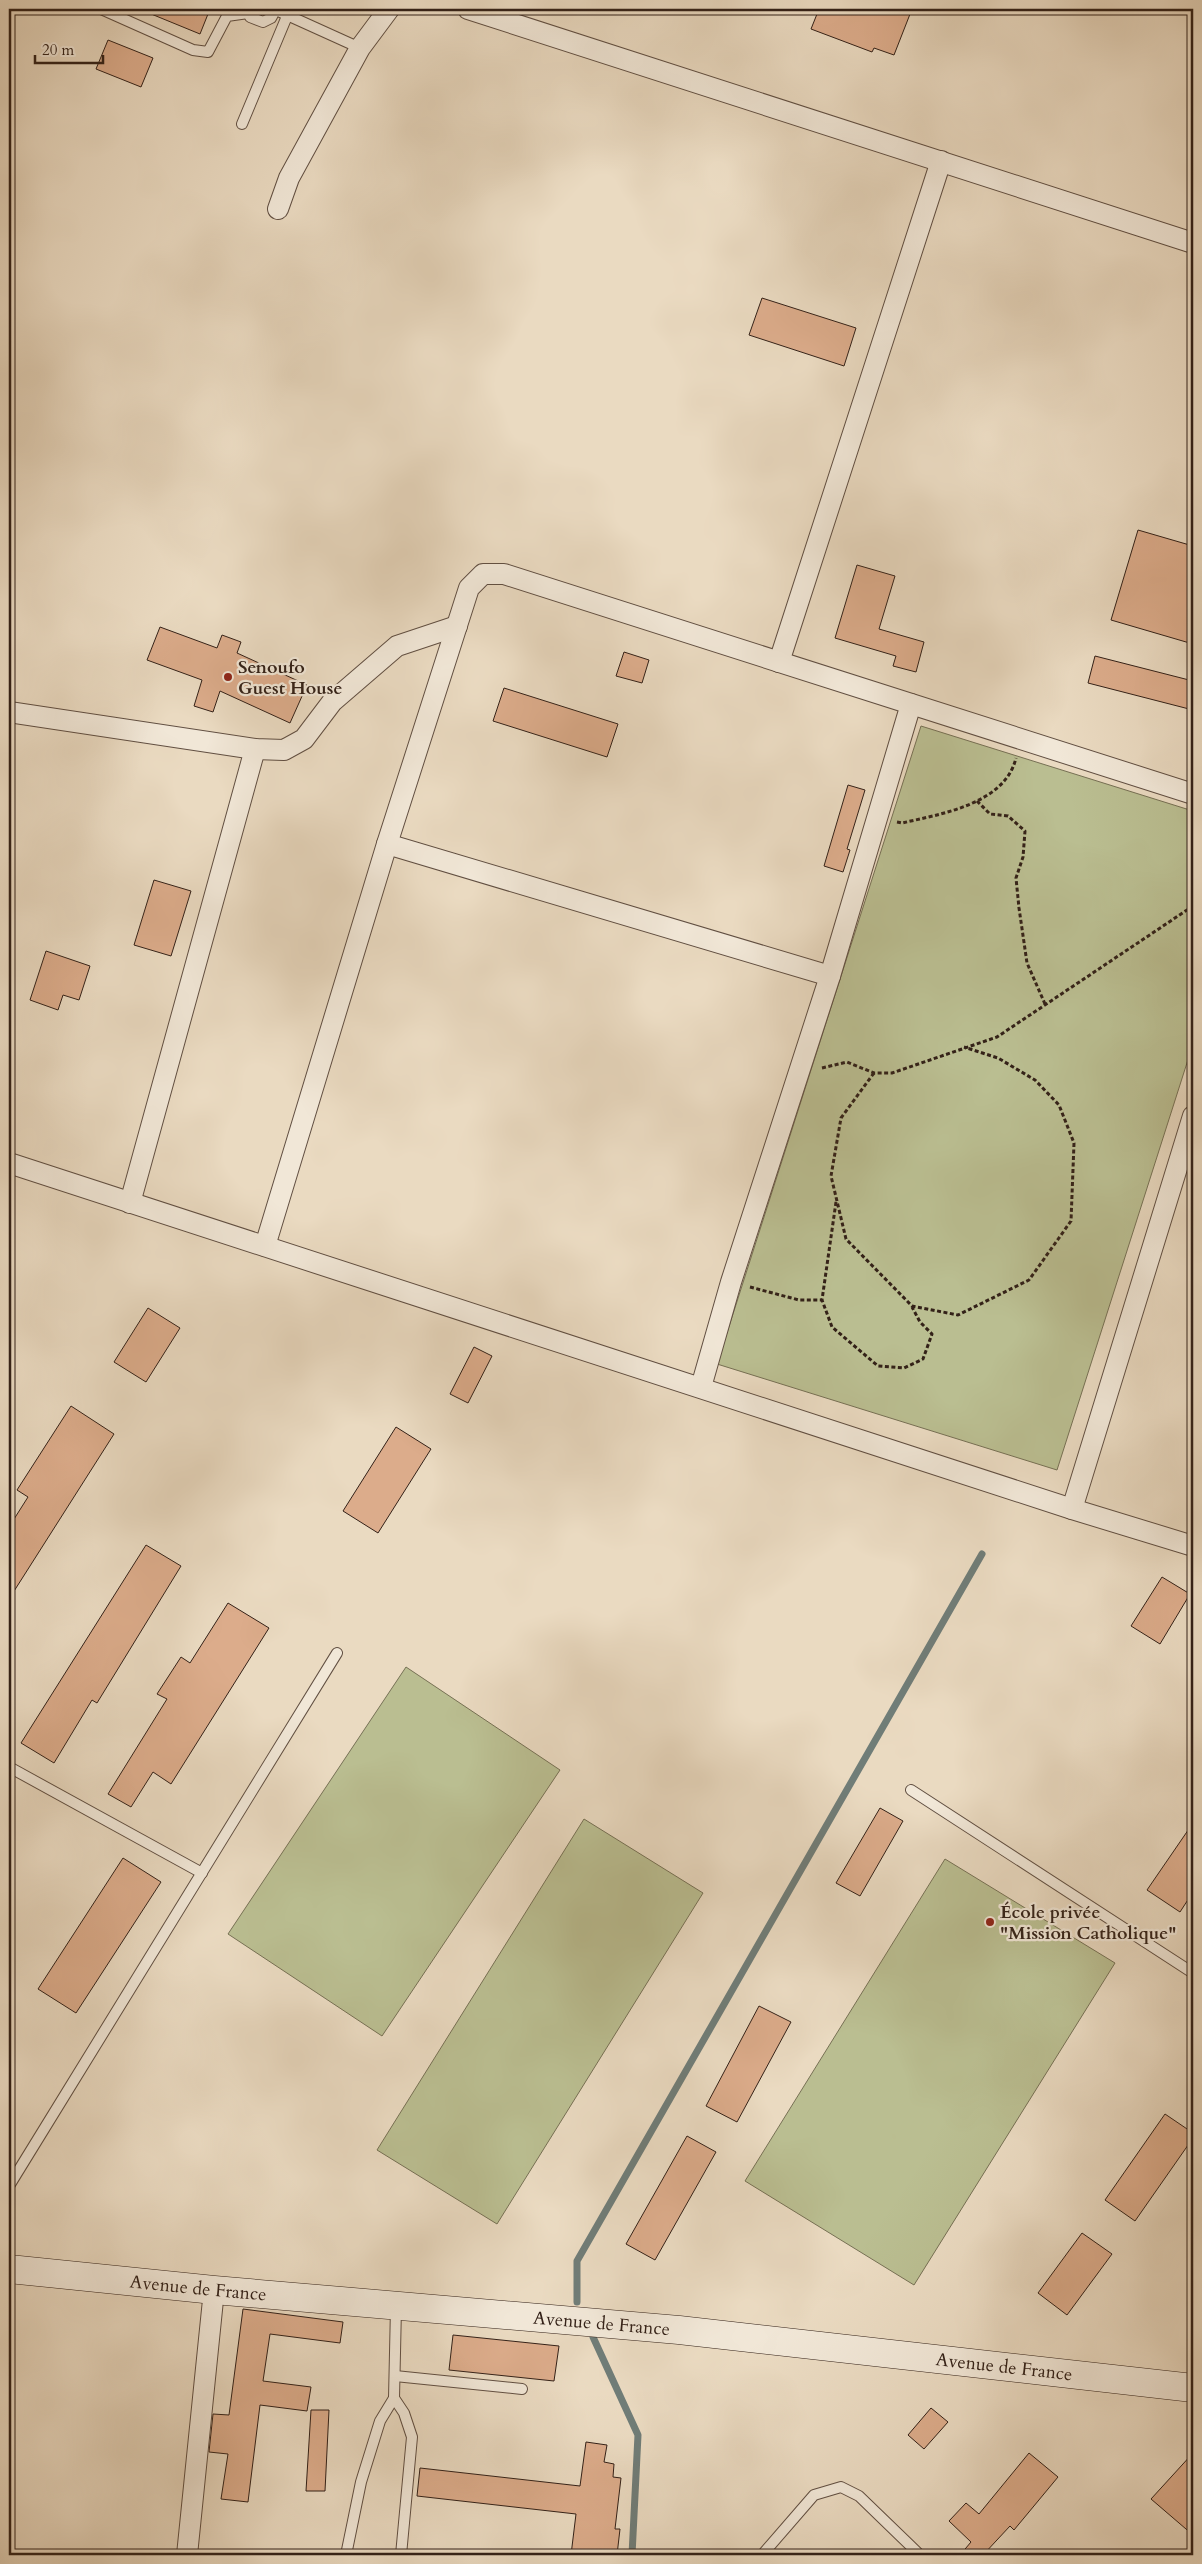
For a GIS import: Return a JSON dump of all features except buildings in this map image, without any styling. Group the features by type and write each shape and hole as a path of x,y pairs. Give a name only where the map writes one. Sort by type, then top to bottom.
{"main road":[{"name":"Avenue de France","path":"9,2269 214,2290 679,2330 1193,2388"}],"street":[{"path":"278,209 289,178 360,48 389,9"},
{"path":"468,9 1193,243"},
{"path":"779,662 940,161"},
{"path":"266,1246 387,844 469,588 483,574 504,574 1193,794"},
{"path":"9,712 255,749 284,750 304,739 332,702 396,646 457,626"},
{"path":"701,1387 731,1282 830,976 910,704"},
{"path":"130,1203 255,749"},
{"path":"387,844 830,976"},
{"path":"1072,1509 1193,1116"},
{"path":"9,1163 1072,1509 1193,1546"},
{"path":"187,2555 214,2290"}],"lane":[{"path":"101,9 193,50 208,52 227,16 247,11 254,20 263,22 272,18 276,9 288,12 360,48"},
{"path":"242,124 288,12"},
{"path":"9,2186 337,1653"},
{"path":"9,1767 202,1873"},
{"path":"911,1790 1193,1973"},
{"path":"346,2555 361,2482 380,2421 394,2398 396,2306"},
{"path":"394,2376 522,2389"},
{"path":"394,2398 404,2413 412,2437 401,2555"},
{"path":"762,2555 814,2495 841,2487 859,2496 920,2555"}],"path":[{"path":"877,818 902,823 958,810 991,794 1014,766 1020,739"},
{"path":"977,801 990,814 1008,816 1025,831 1023,857 1016,878 1019,908 1027,963 1045,1004"},
{"path":"800,1069 811,1071 847,1062 874,1073 892,1073 997,1037 1193,906"},
{"path":"912,1306 958,1315 1029,1280 1071,1221 1074,1143 1058,1104 1036,1080 998,1058 964,1047"},
{"path":"837,1198 822,1300 832,1327 878,1366 904,1368 923,1359 932,1334 920,1322 912,1306 846,1239 837,1198 830,1176 841,1118 874,1073"},
{"path":"731,1282 799,1300 822,1300"}],"green space":[{"path":"921,726 1193,811 1193,1044 1057,1470 717,1364"},
{"path":"406,1667 560,1770 382,2036 228,1934"},
{"path":"584,1819 703,1893 497,2224 377,2150"},
{"path":"945,1859 1115,1963 914,2285 745,2181"}],"waterway":[{"path":"577,2302 577,2261 982,1554"},
{"path":"593,2337 638,2435 632,2555"}],"place":[{"name":"Senoufo Guest House","path":"228,677"},
{"name":"École privée \"Mission Catholique\"","path":"990,1922"}]}
